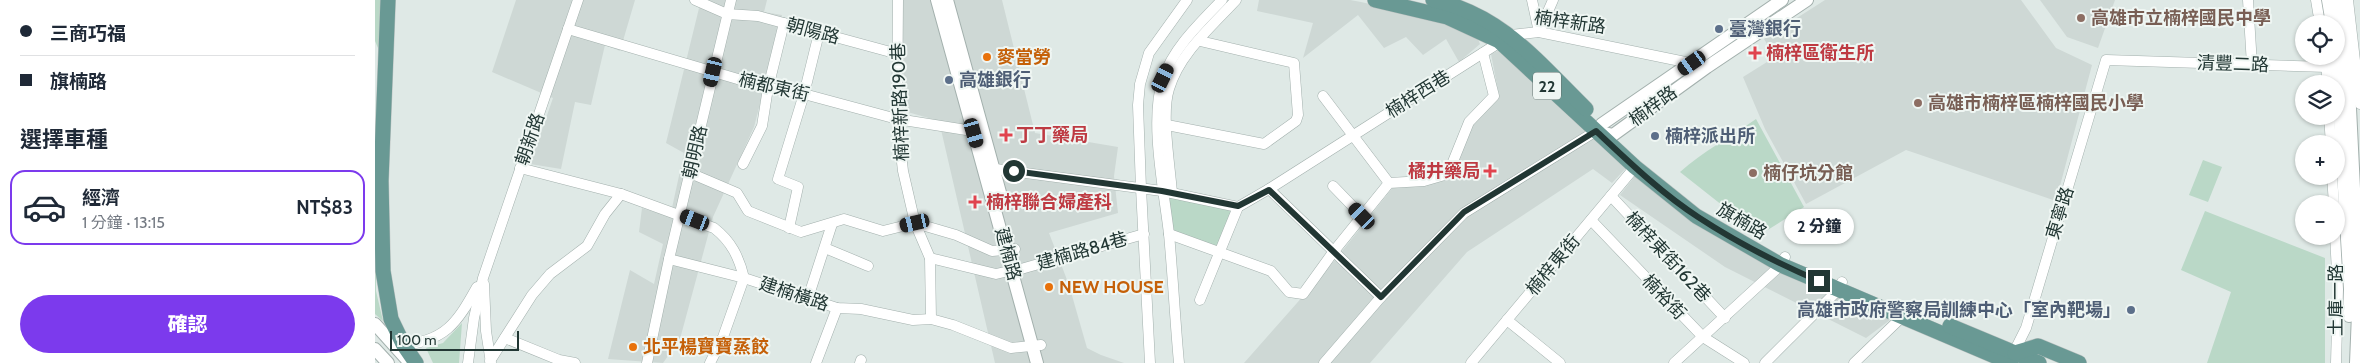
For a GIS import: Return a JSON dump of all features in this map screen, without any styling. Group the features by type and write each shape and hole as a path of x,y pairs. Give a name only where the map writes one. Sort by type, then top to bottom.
{"main road":[{"path":"389,0 381,181 383,200 383,271 391,319 398,345 416,363"},
{"path":"383,200 389,180 399,0"},
{"name":"22","path":"1375,0 1447,17 1505,38"},
{"name":"楠梓新路","path":"1433,0 1465,4 1505,38"},
{"name":"旗楠路","path":"1505,38 1604,130 1675,190 1720,222 1783,261"},
{"path":"375,63 380,79 375,106"},
{"name":"旗楠路","path":"1604,130 1635,167 1696,216 1783,261 2010,360 2039,363"},
{"path":"2010,360 2038,346 2079,363"}],"street":[{"name":"朝新路","path":"468,363 474,318 483,278 578,0"},
{"name":"朝陽路","path":"695,0 727,14 758,16 898,54"},
{"name":"朝明路","path":"647,363 669,259 731,0"},
{"name":"楠梓新路190巷","path":"898,0 897,119 903,171 915,223 931,258 931,319"},
{"name":"建楠路","path":"937,0 979,132"},
{"name":"建楠路","path":"947,0 979,132 1036,345 1037,363"},
{"path":"1150,363 1138,105 1143,70 1149,53 1187,0"},
{"path":"1167,192 1157,105 1163,78 1180,48 1222,0"},
{"path":"1179,363 1167,192 1168,90 1179,65 1235,0"},
{"path":"1531,0 1539,32"},
{"path":"1539,32 1553,0"},
{"name":"楠梓路","path":"1604,130 1692,63 1782,0"},
{"name":"楠梓路","path":"1324,363 1381,297 1464,212 1707,67 1807,0"},
{"path":"2248,0 2251,65"},
{"path":"2316,0 2318,15"},
{"path":"2328,0 2330,15"},
{"name":"土庫一路","path":"2337,0 2346,68 2360,104"},
{"name":"土庫一路","path":"2348,0 2346,68 2352,289 2357,363"},
{"path":"743,164 762,126 768,88 784,23"},
{"name":"楠都東街","path":"568,29 768,88 804,94 897,119 979,132"},
{"path":"789,228 799,187 778,179 804,94 819,32"},
{"name":"楠梓新路","path":"1505,38 1539,32 1707,67"},
{"name":"楠梓西巷","path":"1238,206 1269,190 1505,38"},
{"path":"1167,125 1264,144 1296,121 1294,64 1200,41"},
{"path":"1169,234 1271,271 1289,292 1303,294 1334,251 1389,183 1424,181 1448,174 1469,122 1494,96 1483,53"},
{"name":"清豐二路","path":"2106,60 2346,68"},
{"name":"東寧路","path":"2010,360 2026,328 2106,60"},
{"path":"1323,96 1389,183"},
{"name":"楠梓東街","path":"1471,363 1635,167"},
{"name":"建楠橫路","path":"520,168 621,194 714,228 725,237 739,259 744,278 837,308 861,309 913,320 931,319 953,325 1011,348 1036,345"},
{"path":"989,168 1141,188 1238,206 1199,300"},
{"path":"690,173 737,193 748,211 801,232 844,219 883,230 915,223 955,235 992,251 1011,249"},
{"path":"1333,186 1362,216"},
{"path":"1269,190 1381,297"},
{"path":"491,362 532,295 550,274 591,242 605,214 621,194"},
{"name":"楠梓東街162巷","path":"1611,196 1725,318"},
{"name":"楠裕街","path":"1591,220 1703,337 1744,363"},
{"path":"808,298 832,224"},
{"name":"建楠路84巷","path":"931,258 996,274 1144,234"},
{"name":"土庫一路","path":"2338,245 2352,289 2348,363"},
{"path":"825,248 868,266"},
{"path":"669,259 744,278 723,337 710,363"},
{"path":"1674,363 1725,318 1783,261"},
{"name":"朝新路","path":"398,345 433,338 449,330 483,278"},
{"name":"朝新路","path":"483,278 486,297 486,331 491,362"},
{"path":"1765,363 1841,285"},
{"name":"土庫一路","path":"2336,363 2352,289"},
{"path":"816,363 837,308"},
{"path":"1853,363 1905,313"},
{"path":"1507,320 1560,363"},
{"path":"377,327 398,345 410,363"},
{"path":"505,338 559,360 575,363"},
{"name":"建楠路","path":"1036,345 1045,363"},
{"path":"375,349 388,363"}],"shaded area":[{"path":"516,0 635,0 620,51 605,45 591,105 575,102 561,169 530,164 553,98 492,72"},
{"path":"701,0 767,0 764,12 782,15 767,77 754,127 713,217 680,339 663,363 608,359 630,270 654,284 663,244 639,232 642,208 670,217 684,153 666,143"},
{"path":"902,0 1002,0 1035,133 1118,147 1114,176 1118,213 1049,233 1069,285 1087,348 1124,363 995,363 939,121 904,111"},
{"path":"1259,0 1350,0 1361,2 1442,20 1477,37 1480,44 1459,62 1446,39 1423,55 1406,37 1384,48 1358,15 1303,58 1313,23 1257,11"},
{"name":"高雄市楠梓區楠梓國民小學","path":"1825,0 2021,0 2056,48 2092,65 2056,201 1906,150 1806,204 1765,129 1743,77 1775,57 1764,39"},
{"name":"高雄市立楠梓國民中學","path":"2040,0 2115,0 2098,48 2067,37"},
{"path":"1502,49 1574,121 1627,167 1612,183 1593,169 1467,252 1370,363 1244,363 1335,260 1394,186 1425,185 1452,179 1473,123 1499,96 1491,54"},
{"path":"1635,176 1761,261 1890,320 1866,338 1725,267 1620,195"}],"green space":[{"path":"375,0 386,0 381,55 375,41"},
{"path":"375,82 376,291 383,321 375,314"},
{"path":"1756,119 1804,207 1766,231 1732,213 1680,172"},
{"path":"2203,160 2222,167 2208,202 2189,195"},
{"path":"1169,194 1235,210 1218,247 1172,232"},
{"path":"2205,211 2325,258 2325,363 2207,363 2231,292 2181,270"},
{"path":"462,323 459,363 433,363 426,348 443,343"}],"place":[{"name":"高雄市立楠梓國民中學","path":"2081,18"},
{"name":"臺灣銀行","path":"1719,29"},
{"name":"楠梓區衛生所","path":"1755,53"},
{"name":"麥當勞","path":"987,57"},
{"name":"高雄銀行","path":"949,80"},
{"name":"高雄市楠梓區楠梓國民小學","path":"1918,103"},
{"name":"丁丁藥局","path":"1006,135"},
{"name":"楠梓派出所","path":"1655,136"},
{"name":"橘井藥局","path":"1490,171"},
{"name":"楠仔坑分館","path":"1753,173"},
{"name":"楠梓聯合婦產科","path":"975,202"},
{"name":"NEW HOUSE","path":"1049,287"},
{"name":"高雄市政府警察局訓練中心「室內靶場」","path":"2131,310"},
{"name":"北平楊寶寶蒸餃","path":"633,347"}],"route":[{"path":"1014,171 1162,191 1238,206 1269,190 1381,297 1464,212 1596,131 1635,167 1696,216 1781,265 1819,281"}]}
